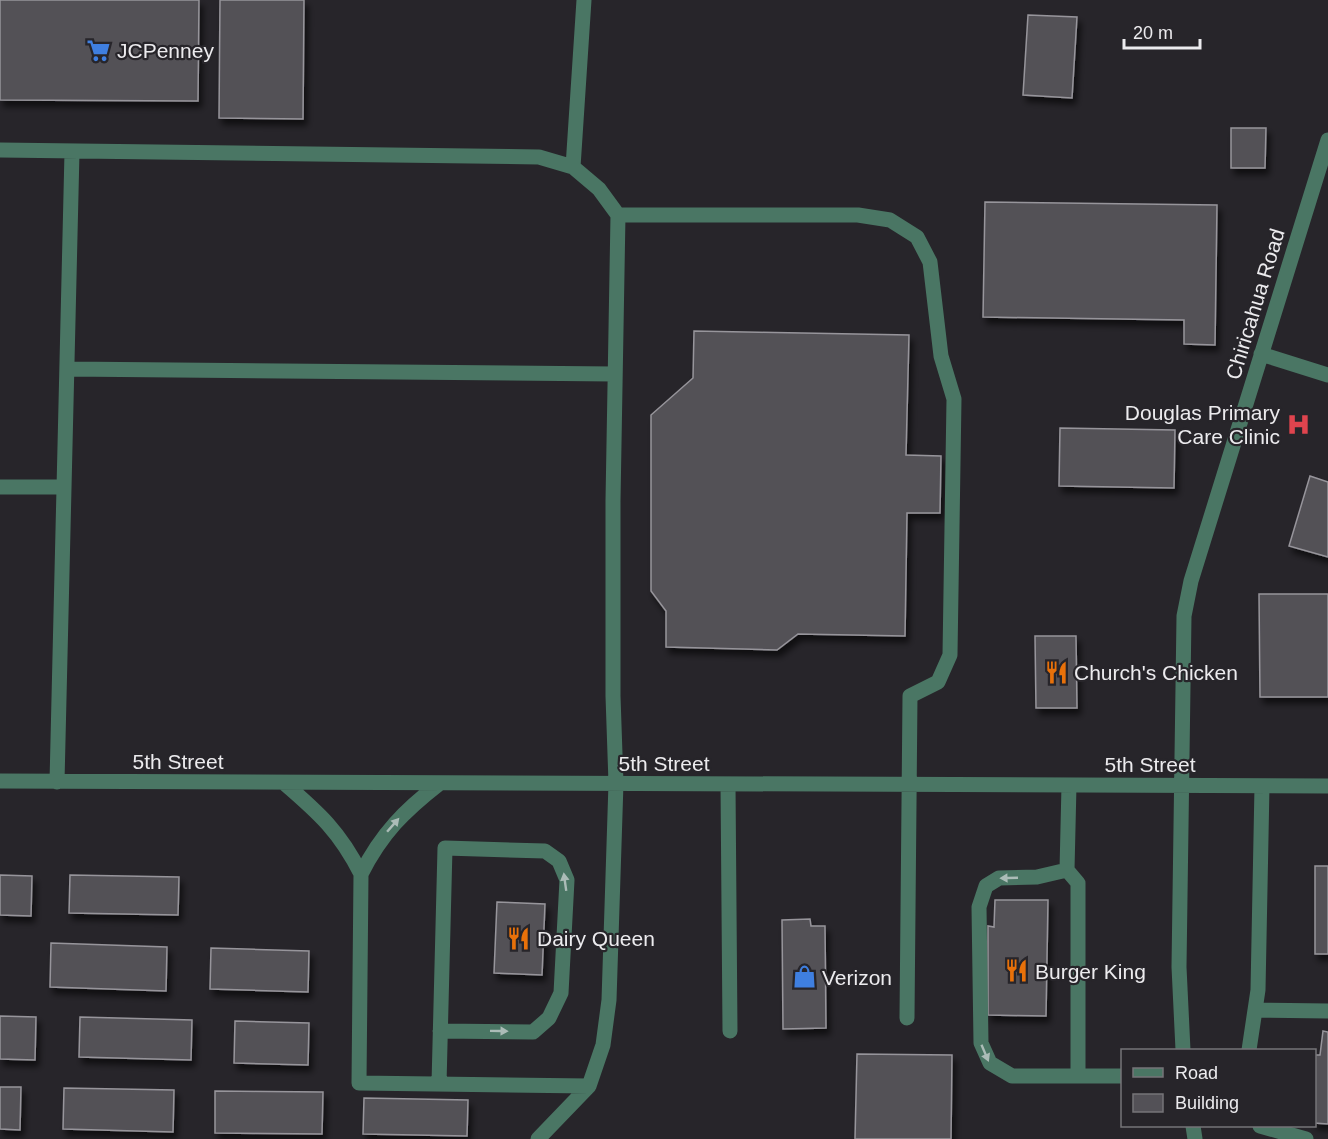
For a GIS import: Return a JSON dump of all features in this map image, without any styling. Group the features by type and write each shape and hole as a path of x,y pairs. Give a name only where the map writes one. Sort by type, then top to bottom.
{"street":[{"path":"573,167 584,0"},
{"name":"Chiricahua Road","path":"1183,1049 1179,967 1183,786 1181,682 1184,616 1191,581 1328,140"},
{"path":"0,150 538,157 573,167 599,189 618,216 614,374 615,783 609,1000 603,1045 589,1086 538,1139"},
{"path":"57,782 72,152"},
{"path":"618,216 858,215 880,218 891,220 916,237 930,262 941,356 954,399 951,655 938,682 910,696 907,1018"},
{"path":"1261,354 1328,375"},
{"path":"67,369 614,374"},
{"path":"0,488 64,487"},
{"name":"5th Street","path":"0,782 1328,786"},
{"path":"284,783 332,825 362,874"},
{"path":"440,783 392,825 375,848 362,874 359,1083 589,1086"},
{"path":"728,784 730,1030"},
{"path":"1069,785 1067,870 1078,883 1078,1076"},
{"path":"1249,1049 1258,990 1262,786"},
{"path":"439,1084 440,1030 445,848 545,851 559,861 567,880 561,993 549,1018 533,1032 440,1030"},
{"path":"1067,870 1037,877 999,878 986,886 979,907 981,1043 990,1063 1012,1076 1121,1076"},
{"path":"1255,1010 1328,1011"},
{"path":"1267,1127 1306,1139"}],"building":[{"name":"JCPenney","path":"0,0 199,0 198,101 0,100"},
{"path":"220,0 304,0 303,119 219,118"},
{"path":"1028,15 1077,17 1072,98 1023,95"},
{"path":"1231,128 1266,128 1265,168 1231,168"},
{"path":"985,202 1217,205 1215,345 1184,344 1184,320 983,317"},
{"path":"694,331 909,335 906,455 941,456 940,513 907,513 905,636 798,634 777,650 666,647 666,611 651,591 651,415 693,378"},
{"path":"1060,428 1175,430 1174,488 1059,486"},
{"path":"1310,476 1328,482 1328,557 1289,546"},
{"path":"1259,594 1328,594 1328,697 1260,697"},
{"name":"Church's Chicken","path":"1035,636 1076,636 1077,708 1036,708"},
{"path":"1315,866 1328,866 1328,954 1315,954"},
{"path":"0,875 32,876 31,916 0,915"},
{"path":"70,875 179,877 178,915 69,913"},
{"name":"Burger King","path":"995,900 1048,900 1046,1016 988,1015 988,926 994,927"},
{"name":"Dairy Queen","path":"497,902 545,904 542,975 494,973"},
{"name":"Verizon","path":"810,919 811,926 825,926 826,1028 783,1029 782,920"},
{"path":"51,943 167,947 166,991 50,987"},
{"path":"211,948 309,951 308,992 210,989"},
{"path":"0,1016 36,1017 35,1060 0,1059"},
{"path":"80,1017 192,1020 191,1060 79,1057"},
{"path":"235,1021 309,1023 308,1065 234,1063"},
{"path":"1323,1031 1328,1032 1328,1124 1316,1123 1316,1055 1320,1055"},
{"path":"857,1054 952,1055 951,1139 855,1139"},
{"path":"0,1087 21,1087 20,1130 0,1129"},
{"path":"64,1088 174,1090 173,1132 63,1129"},
{"path":"215,1091 323,1092 322,1134 215,1133"},
{"path":"364,1098 468,1100 467,1136 363,1134"}],"place":[{"name":"JCPenney","path":"99,50"},
{"name":"Douglas Primary Care Clinic","path":"1298,424"},
{"name":"Church's Chicken","path":"1056,672"},
{"name":"Dairy Queen","path":"519,938"},
{"name":"Burger King","path":"1017,971"},
{"name":"Verizon","path":"804,977"}]}
